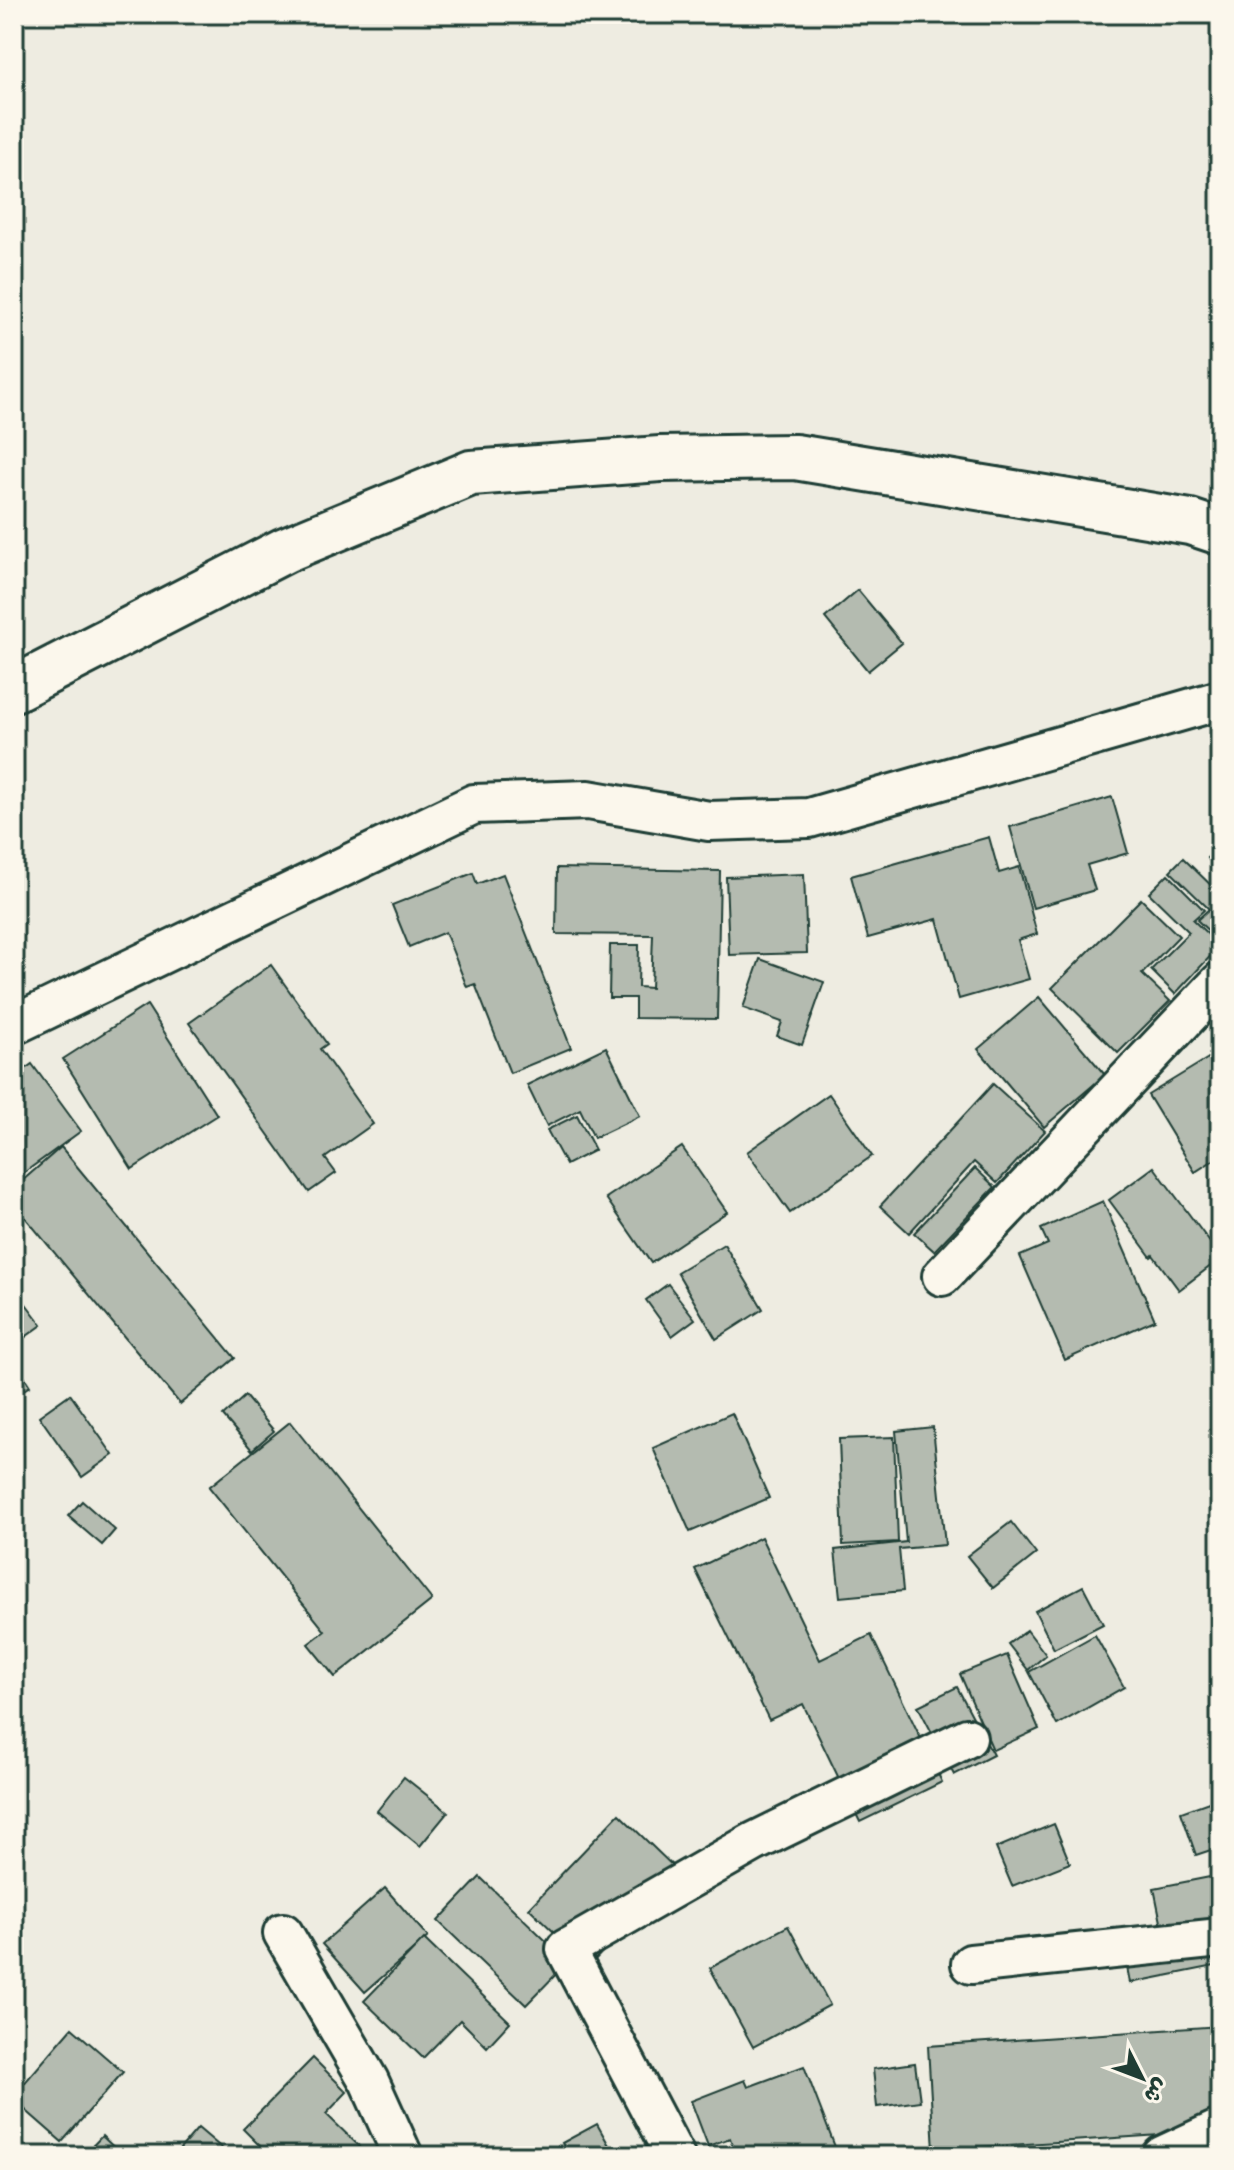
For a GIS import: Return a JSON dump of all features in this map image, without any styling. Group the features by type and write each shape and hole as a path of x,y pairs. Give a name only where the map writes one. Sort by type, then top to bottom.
{"street":[{"path":"14,689 285,550 471,473 660,459 795,457 1210,524"},
{"path":"14,1025 474,804 588,800 709,821 809,818 1220,700"},
{"path":"942,1276 1220,982"},
{"path":"675,2156 566,1949 754,1842 967,1738"},
{"path":"283,1933 369,2081 403,2156"},
{"path":"971,1964 1220,1938"},
{"path":"1162,2156 1220,2129"}],"building":[{"path":"858,590 902,643 868,671 825,618"},
{"path":"1112,797 1128,853 1087,865 1095,890 1033,908 1010,827"},
{"path":"989,837 999,873 1019,867 1037,934 1018,940 1029,979 959,999 937,919 868,938 851,876"},
{"path":"1220,845 1220,871 1207,858"},
{"path":"1183,858 1220,894 1220,934 1216,938 1197,920 1209,909 1170,871"},
{"path":"557,868 720,871 717,1019 635,1018 635,998 609,998 610,945 639,945 638,987 651,988 653,935 556,934"},
{"path":"473,873 477,884 503,874 571,1048 510,1073 475,984 467,987 445,932 409,947 392,905"},
{"path":"804,874 807,953 729,955 726,877"},
{"path":"1168,874 1204,910 1193,920 1220,946 1175,994 1151,970 1189,932 1149,893"},
{"path":"1141,899 1179,936 1142,974 1170,1001 1118,1053 1052,988"},
{"path":"760,959 824,982 802,1045 777,1036 782,1022 743,1008"},
{"path":"271,965 327,1044 320,1049 373,1124 325,1158 336,1173 309,1192 189,1023"},
{"path":"1039,997 1105,1075 1044,1127 978,1049"},
{"path":"147,1005 217,1115 132,1169 63,1059"},
{"path":"606,1047 640,1116 594,1138 580,1109 547,1126 527,1085"},
{"path":"1210,1057 1220,1073 1220,1156 1195,1172 1148,1095"},
{"path":"32,1064 81,1131 14,1180 14,1077"},
{"path":"993,1084 1045,1131 997,1183 974,1162 909,1233 880,1206"},
{"path":"829,1094 872,1156 790,1213 747,1152"},
{"path":"577,1115 595,1150 566,1165 547,1130"},
{"path":"61,1147 235,1358 180,1404 14,1204 14,1188"},
{"path":"682,1147 727,1212 651,1263 606,1198"},
{"path":"1154,1167 1220,1256 1179,1290 1109,1200"},
{"path":"975,1168 995,1187 934,1251 914,1233"},
{"path":"1103,1201 1155,1320 1065,1360 1020,1256 1048,1244 1041,1229"},
{"path":"724,1244 763,1309 716,1339 677,1272"},
{"path":"668,1284 695,1319 672,1336 646,1300"},
{"path":"14,1288 42,1325 24,1338 14,1324"},
{"path":"14,1361 30,1386 14,1396"},
{"path":"70,1394 113,1455 82,1477 39,1416"},
{"path":"245,1396 274,1431 252,1450 223,1416"},
{"path":"732,1413 769,1498 690,1532 653,1448"},
{"path":"290,1422 432,1600 335,1677 308,1644 325,1631 209,1487"},
{"path":"933,1427 945,1545 899,1549 903,1591 840,1597 835,1550 906,1542 896,1431"},
{"path":"894,1437 898,1542 843,1545 839,1439"},
{"path":"82,1501 115,1530 102,1545 68,1516"},
{"path":"1011,1522 1036,1554 993,1588 967,1556"},
{"path":"761,1537 820,1660 871,1635 942,1782 860,1822 803,1704 769,1720 695,1569"},
{"path":"1083,1586 1103,1624 1054,1649 1035,1611"},
{"path":"1027,1630 1046,1655 1028,1670 1008,1644"},
{"path":"1095,1635 1124,1687 1057,1725 1029,1672"},
{"path":"1007,1655 1039,1729 993,1750 960,1674"},
{"path":"957,1687 993,1755 954,1775 918,1706"},
{"path":"404,1777 448,1812 420,1846 377,1811"},
{"path":"1217,1799 1220,1808 1220,1847 1196,1855 1181,1812"},
{"path":"619,1814 679,1872 589,1966 529,1908"},
{"path":"1054,1824 1070,1863 1012,1886 996,1848"},
{"path":"1220,1875 1220,1965 1130,1983 1121,1935 1162,1927 1154,1888"},
{"path":"480,1877 568,1962 526,2005 438,1921"},
{"path":"385,1888 428,1937 365,1992 322,1944"},
{"path":"788,1926 830,2005 753,2047 710,1968"},
{"path":"424,1939 510,2022 487,2047 460,2020 423,2058 364,2001"},
{"path":"1220,2026 1220,2131 934,2150 928,2046"},
{"path":"72,2028 123,2072 62,2142 14,2100 14,2095"},
{"path":"313,2058 347,2092 326,2114 362,2149 355,2156 270,2156 243,2129"},
{"path":"915,2063 920,2101 877,2107 873,2069"},
{"path":"804,2066 835,2147 812,2156 736,2156 730,2138 708,2146 691,2101 745,2080 748,2087"},
{"path":"597,2124 615,2156 569,2156 562,2143"},
{"path":"198,2128 231,2156 174,2156"},
{"path":"102,2136 123,2156 83,2156"}]}
